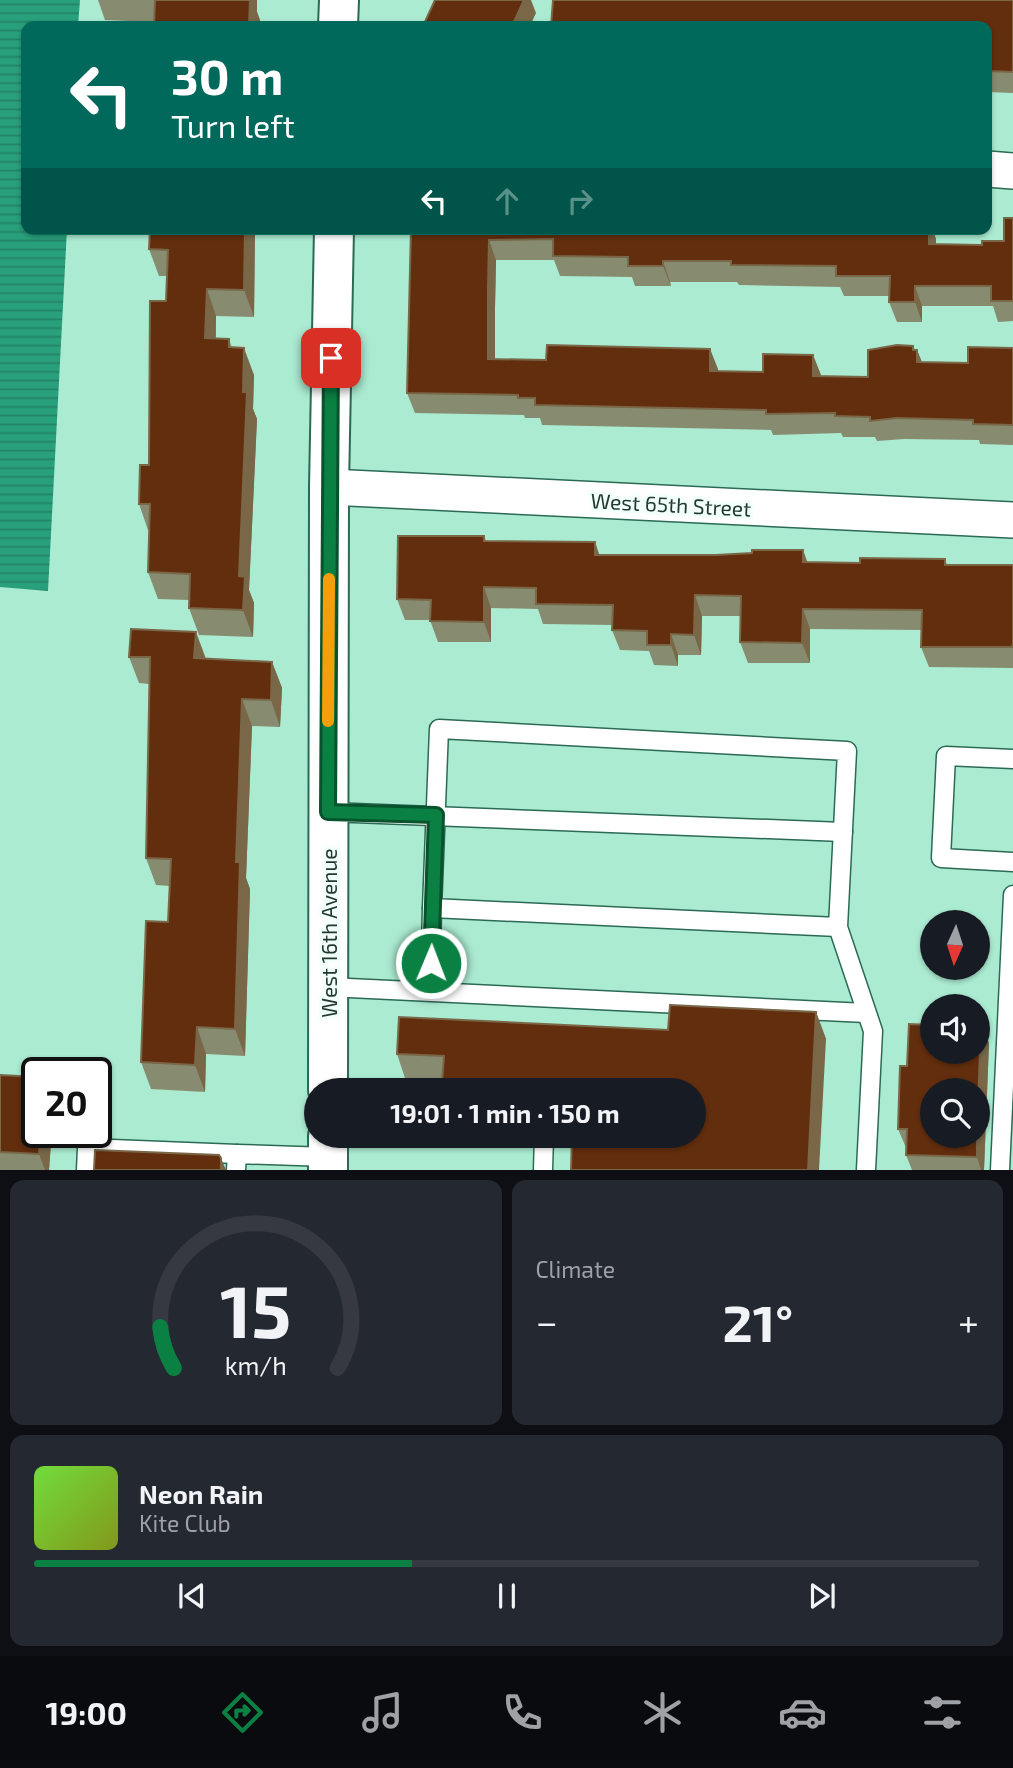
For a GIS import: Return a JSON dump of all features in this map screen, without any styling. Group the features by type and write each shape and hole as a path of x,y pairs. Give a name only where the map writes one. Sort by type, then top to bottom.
{"main road":[{"path":"338,21 339,0"},
{"name":"West 16th Avenue","path":"328,1078 329,487 334,235"}],"street":[{"path":"992,169 1013,171"},
{"name":"West 65th Street","path":"329,487 1013,520"}],"lane":[{"path":"430,990 439,729 847,751 838,927 873,1031 866,1170"},
{"path":"1013,759 946,756 941,858 1013,862"},
{"path":"328,812 843,832"},
{"path":"1000,1170 1013,895"},
{"path":"432,908 838,927"},
{"path":"328,987 866,1013"},
{"path":"86,1170 87,1148 237,1162 328,1154"},
{"path":"543,1170 544,1148"}],"shaded area":[{"path":"0,0 80,0 78,21 21,21 21,235 67,235 48,591 0,587"}],"building":[{"path":"155,0 250,0 249,21 154,21"},
{"path":"435,0 524,0 514,21 425,21"},
{"path":"553,0 1013,0 1013,72 992,71 992,21 551,21"},
{"path":"1004,218 1013,218 1013,301 991,301 991,286 915,286 915,302 889,302 890,276 836,276 836,266 663,261 663,266 628,266 628,257 553,256 553,239 489,240 488,359 546,360 547,345 710,349 710,371 763,372 763,354 813,355 813,376 868,377 868,350 897,345 913,346 913,350 917,350 917,362 968,363 968,347 1013,348 1013,425 973,424 973,420 897,418 870,421 870,417 835,416 835,413 766,414 766,410 535,405 535,398 518,398 518,395 407,393 411,235 929,235 929,244 982,245 982,241 1004,241"},
{"path":"150,235 245,235 244,290 207,289 205,338 229,339 229,347 244,348 243,392 247,392 239,576 245,577 243,610 189,608 190,574 148,572 150,504 139,504 140,465 149,465 150,301 166,301 168,250 149,249"},
{"path":"398,536 484,536 484,541 595,542 595,555 716,555 752,553 752,550 803,550 803,562 860,563 860,558 945,559 945,565 1013,565 1013,644 1012,647 921,647 922,610 803,609 802,643 740,642 741,596 695,595 694,635 671,634 671,645 647,645 647,631 612,630 613,605 536,604 536,588 484,587 484,622 430,621 431,600 397,599"},
{"path":"131,629 196,632 194,658 272,662 271,700 242,699 236,862 240,862 235,1029 197,1027 195,1065 141,1062 146,921 168,922 171,859 146,858 150,657 129,657"},
{"path":"670,1005 816,1012 808,1170 571,1170 572,1148 706,1148 706,1078 442,1078 444,1056 397,1054 399,1017 668,1030"},
{"path":"909,1024 920,1024 920,1064 980,1064 979,1078 920,1078 920,1148 977,1148 977,1157 906,1155 907,1129 898,1129 900,1066 907,1066"},
{"path":"0,1075 21,1076 21,1148 39,1148 39,1154 0,1152"},
{"path":"95,1150 219,1155 221,1170 94,1170"}],"slow traffic":[{"path":"328,721 329,579"}],"route":[{"path":"331,358 328,812 436,815 431,963"}]}
